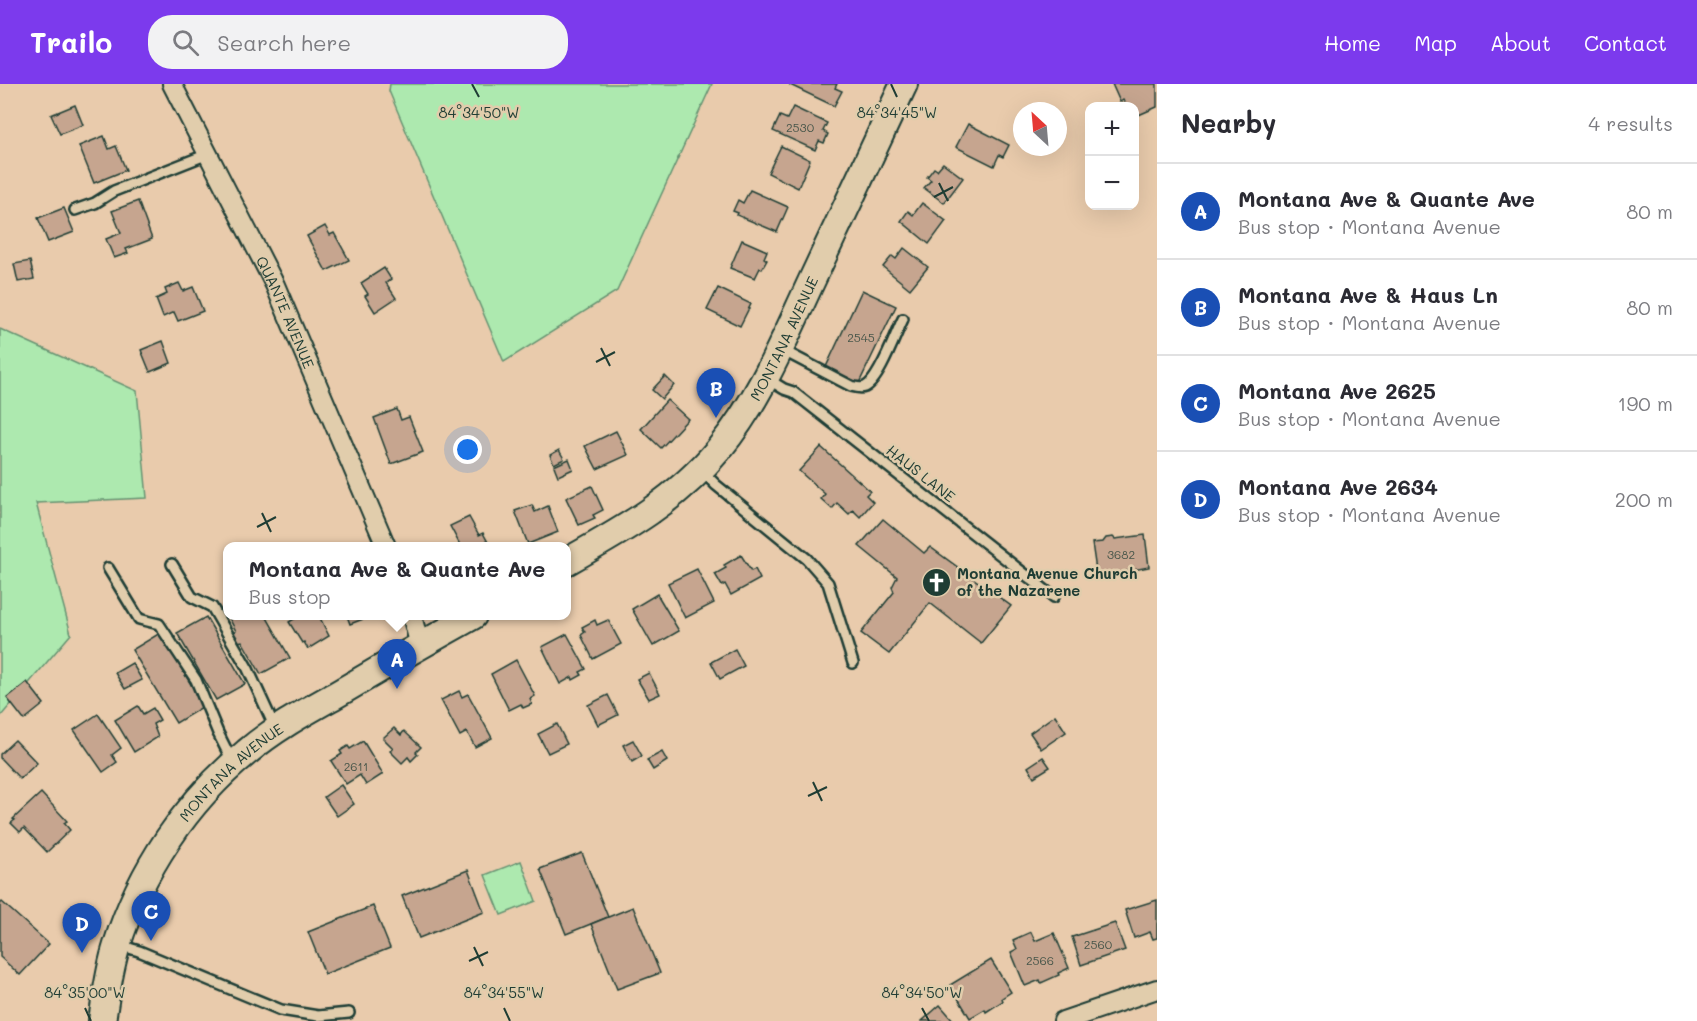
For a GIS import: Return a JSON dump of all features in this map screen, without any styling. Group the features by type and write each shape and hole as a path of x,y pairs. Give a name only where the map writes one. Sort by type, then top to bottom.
{"street":[{"name":"QUANTE AVENUE","path":"172,84 248,237 275,285 384,542"},
{"name":"MONTANA AVENUE","path":"571,560 638,521 668,499 719,448 766,378 903,84"},
{"path":"413,620 420,646"},
{"name":"MONTANA AVENUE","path":"102,1021 117,945 138,893 159,852 188,812 233,763 276,730 464,620"},
{"path":"1063,1021 1157,989"}],"lane":[{"path":"75,210 208,154"},
{"path":"780,349 850,386 861,388 867,386 875,378 903,319"},
{"name":"HAUS LANE","path":"766,378 793,392 1054,597"},
{"path":"700,469 716,485 807,559 828,583 853,663"},
{"path":"172,564 192,597 212,607 248,669 276,730"},
{"path":"108,568 139,619 159,624 196,680 233,763"},
{"path":"117,945 140,951 281,1010 318,1016 349,1013"}],"green space":[{"path":"390,84 712,84 617,291 504,362 389,91"},
{"path":"0,329 137,391 147,498 36,503 71,634 0,717"},
{"path":"521,861 536,901 501,915 485,875"}],"building":[{"path":"791,84 837,84 835,88 842,91 834,106"},
{"path":"1112,84 1157,84 1157,107 1139,115 1139,102 1124,102 1123,100 1120,102"},
{"path":"75,105 83,125 60,134 51,115"},
{"path":"793,107 827,123 823,131 828,134 824,143 819,141 815,150 773,131 780,116 787,119"},
{"path":"968,124 1009,145 1003,157 999,155 994,166 956,147"},
{"path":"104,136 109,149 116,146 126,170 94,183 79,146"},
{"path":"781,146 810,160 798,188 768,173"},
{"path":"943,163 963,178 944,203 924,188 931,180 927,177 934,168 937,170"},
{"path":"750,190 788,207 777,232 737,215 738,213 733,211 738,200 743,203"},
{"path":"138,201 152,239 126,249 128,253 114,258 106,239 121,233 112,211"},
{"path":"922,203 946,221 929,244 901,221 908,211 913,215"},
{"path":"64,208 74,232 48,242 38,218"},
{"path":"325,226 330,235 334,233 349,260 326,271 307,236"},
{"path":"742,240 767,251 764,258 767,260 755,278 730,268"},
{"path":"904,248 928,267 910,289 883,267 892,256 896,259"},
{"path":"30,261 34,279 18,282 14,264"},
{"path":"384,268 391,279 386,283 396,298 375,312 365,296 368,294 361,283"},
{"path":"179,283 183,291 193,287 203,311 178,321 174,312 163,317 156,299 167,294 165,289"},
{"path":"718,288 751,304 740,326 707,310"},
{"path":"862,290 896,306 859,383 826,367"},
{"path":"163,341 171,363 150,372 141,350"},
{"path":"665,376 674,385 662,399 652,390"},
{"path":"667,400 688,419 661,448 641,429"},
{"path":"397,409 401,420 409,417 423,452 391,464 374,418"},
{"path":"616,431 628,455 597,469 585,446"},
{"path":"821,447 870,491 866,495 873,502 860,517 853,510 849,514 837,503 832,509 821,499 825,494 799,471"},
{"path":"559,450 564,459 554,464 550,455"},
{"path":"569,459 573,469 558,476 554,466"},
{"path":"592,486 603,510 593,515 595,518 579,525 566,498"},
{"path":"532,505 535,512 548,506 558,532 527,542 515,511"},
{"path":"469,517 479,535 483,533 488,542 458,542 450,526"},
{"name":"Montana Avenue Church of the Nazarene","path":"883,519 924,553 930,547 1011,606 981,643 930,603 889,654 861,633 894,592 892,587 897,577 859,546"},
{"path":"1145,535 1149,567 1097,577 1092,543 1103,542 1106,538"},
{"path":"741,555 751,571 755,569 760,579 731,595 725,584 722,586 715,574 726,568 724,565"},
{"path":"697,569 714,603 685,618 668,583"},
{"path":"657,594 679,631 653,646 632,609"},
{"path":"206,617 245,684 216,700 177,633"},
{"path":"230,620 268,620 290,658 261,674 242,641 238,642 233,633 236,631"},
{"path":"321,620 329,636 308,649 289,622"},
{"path":"348,620 360,620 350,624"},
{"path":"595,620 597,625 608,620 621,644 593,659 581,635 585,632 582,627"},
{"path":"160,633 204,706 176,723 132,650"},
{"path":"567,634 586,669 580,672 582,675 573,680 572,677 560,684 542,647"},
{"path":"735,649 744,666 720,679 711,662"},
{"path":"516,660 535,696 530,699 532,704 523,708 521,704 509,710 491,674"},
{"path":"132,663 142,680 125,689 115,673"},
{"path":"649,673 660,694 649,699 637,679"},
{"path":"27,682 44,704 24,720 7,698"},
{"path":"459,691 462,697 468,694 492,738 475,747 467,732 460,736 441,700"},
{"path":"608,695 618,715 598,725 588,705"},
{"path":"138,706 143,714 153,708 160,720 153,724 158,737 134,752 115,720"},
{"path":"98,714 121,748 112,755 117,762 103,772 74,730"},
{"path":"1055,715 1066,732 1041,749 1030,733"},
{"path":"557,724 567,744 548,753 538,734"},
{"path":"394,728 401,735 404,731 421,747 411,761 408,757 402,763 390,751 393,748 383,738"},
{"path":"15,740 37,763 20,779 0,758 0,754"},
{"path":"633,740 642,756 632,762 623,745"},
{"path":"363,741 383,774 366,785 360,775 346,784 331,761 342,754 340,751 348,746 350,749"},
{"path":"662,752 667,761 653,770 647,760"},
{"path":"1043,757 1050,767 1034,777 1028,767"},
{"path":"341,785 354,804 337,816 324,797"},
{"path":"41,793 67,821 64,823 70,830 47,852 24,828 20,832 11,823"},
{"path":"582,853 608,917 566,934 540,869"},
{"path":"468,870 484,912 419,938 402,896"},
{"path":"1157,900 1157,938 1153,939 1150,932 1134,938 1125,910"},
{"path":"2,902 49,944 20,975 0,957 0,904"},
{"path":"373,906 390,948 325,974 308,932"},
{"path":"633,907 660,973 617,989 591,924"},
{"path":"1115,923 1125,950 1081,965 1072,937"},
{"path":"1031,932 1035,941 1054,933 1069,968 1041,983 1040,980 1025,986 1011,952 1017,949 1013,940"},
{"path":"991,960 1011,992 1002,998 1003,1001 986,1012 985,1009 970,1018 950,985"},
{"path":"940,1005 954,1021 922,1021"}],"place":[{"name":"Montana Ave & Haus Ln","path":"716,418"},
{"name":"Montana Avenue Church of the Nazarene","path":"936,582"},
{"name":"Montana Ave & Quante Ave","path":"397,689"},
{"name":"Montana Ave 2625","path":"151,941"},
{"name":"Montana Ave 2634","path":"82,953"}]}
